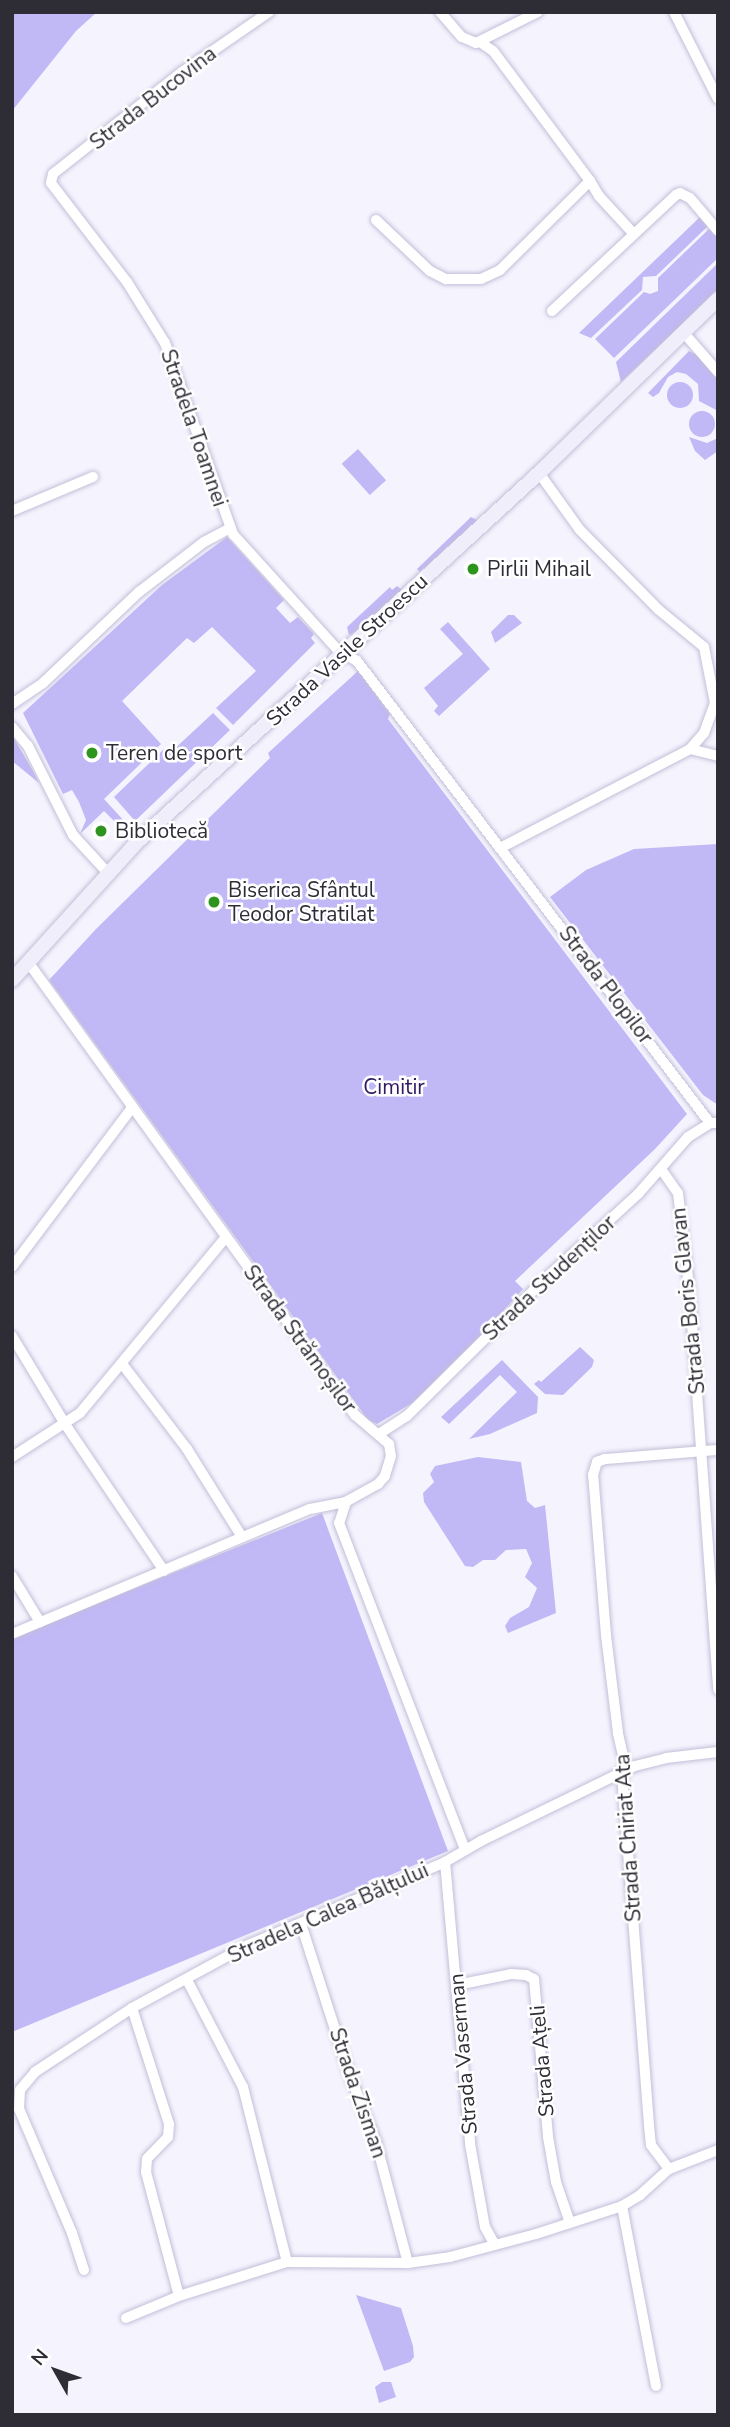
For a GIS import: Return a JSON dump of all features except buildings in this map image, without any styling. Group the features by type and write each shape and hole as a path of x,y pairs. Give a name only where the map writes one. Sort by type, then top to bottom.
{"main road":[{"name":"Strada Vasile Stroescu","path":"12,980 107,872 539,473 718,299"}],"street":[{"name":"Strada Bucovina","path":"56,190 51,183 53,174 182,72 269,12"},
{"path":"440,12 462,37 480,42 493,51 590,181 633,233"},
{"path":"480,42 538,12"},
{"path":"674,12 718,99"},
{"path":"376,220 430,271 446,279 481,279 500,270 590,181"},
{"name":"Stradela Toamnei","path":"56,190 133,290 164,343 230,528 309,619 345,654"},
{"path":"552,312 633,233 680,193 690,198 718,232"},
{"path":"684,333 718,372"},
{"path":"502,847 690,749 704,733 715,703 704,647 659,610 580,530 539,473"},
{"path":"12,511 93,477"},
{"path":"12,704 43,683 139,592 204,542 230,528"},
{"name":"Strada Plopilor","path":"345,654 357,661 714,1123"},
{"path":"12,727 29,746 72,835 107,872"},
{"path":"690,749 718,756"},
{"name":"Strada Strămoșilor","path":"28,962 361,1423 379,1434"},
{"path":"12,1267 132,1108"},
{"name":"Strada Studenților","path":"379,1434 407,1416 661,1169 688,1137 714,1123"},
{"name":"Strada Boris Glavan","path":"661,1169 678,1193 690,1296 718,1690"},
{"path":"12,1457 80,1413 123,1365 226,1237"},
{"path":"12,1336 65,1424 164,1571"},
{"path":"123,1365 187,1449 242,1537"},
{"path":"12,1634 310,1509 346,1502 378,1484 385,1476 391,1456 389,1444 379,1434"},
{"path":"702,1452 718,1450"},
{"name":"Strada Chiriat Ata","path":"669,2169 652,2145 649,2125 622,1771 625,1764 618,1733 606,1635 593,1475 597,1462 605,1459 702,1452"},
{"path":"346,1502 340,1523 344,1541 465,1850"},
{"path":"12,1576 40,1622"},
{"name":"Stradela Calea Bălțului","path":"84,2270 18,2099 25,2081 35,2072 132,2008 248,1945 445,1862 622,1771 666,1758 718,1752"},
{"name":"Strada Vaserman","path":"445,1862 470,2144 485,2227 494,2243"},
{"name":"Strada Zisman","path":"301,1924 349,2073 376,2142 408,2263"},
{"name":"Strada Ațeli","path":"457,1985 511,1974 526,1975 534,1979 548,2137 556,2182 569,2220"},
{"path":"187,1980 243,2087 287,2262"},
{"path":"132,2008 169,2124 168,2137 150,2155 146,2172 178,2296"},
{"path":"126,2318 178,2296 287,2262 408,2263 450,2257 494,2243 536,2234 569,2220 622,2206 639,2196 669,2169 718,2150"},
{"path":"622,2206 656,2386"}],"green space":[{"path":"12,12 97,12 76,31 12,111"},
{"path":"700,217 708,226 656,276 643,277 642,290 591,338 579,333"},
{"path":"710,228 718,237 718,258 614,358 595,339 644,292 650,294 658,291 658,278"},
{"path":"718,263 718,290 621,382 616,362"},
{"path":"689,351 699,356 718,380 718,411 699,401 698,384 686,374 677,372 668,377 659,393 653,397 648,393"},
{"path":"680,382 689,386 693,395 689,404 680,408 671,404 667,395 671,386"},
{"path":"702,411 711,415 715,424 711,433 702,437 693,433 689,424 693,415"},
{"path":"689,437 707,443 718,438 718,451 705,460 695,451"},
{"path":"358,449 386,480 370,495 342,464"},
{"path":"471,517 477,520 420,572 417,569"},
{"path":"227,537 284,600 276,608 290,623 298,617 314,634 311,638 315,643 233,725 216,708 256,671 212,627 194,643 187,638 122,701 161,744 104,799 126,823 121,828 104,811 80,834 86,820 79,802 72,790 63,794 23,713 162,585"},
{"path":"397,586 402,590 360,629 349,635 347,627 390,587 392,590"},
{"path":"508,615 514,615 522,623 495,643 491,632"},
{"path":"448,622 490,669 439,716 434,711 438,706 424,688 463,654 440,629"},
{"name":"Cimitir","path":"358,671 390,714 388,719 687,1114 655,1149 515,1281 523,1289 479,1338 414,1402 377,1424 368,1420 49,980 96,929 270,758 268,753"},
{"path":"213,713 230,730 135,821 114,797 165,748 170,753"},
{"path":"12,735 32,769 39,783 12,761"},
{"path":"718,844 718,1105 703,1095 550,897 586,870 634,849"},
{"path":"580,1347 594,1360 592,1367 563,1395 545,1394 534,1384 539,1380 541,1382"},
{"path":"502,1360 538,1397 537,1413 490,1434 469,1439 517,1392 500,1375 449,1424 441,1417"},
{"path":"478,1457 521,1462 527,1501 535,1508 545,1505 556,1613 508,1633 505,1626 510,1618 529,1607 537,1588 525,1577 532,1563 526,1549 506,1550 495,1560 483,1560 473,1567 465,1566 424,1502 423,1493 434,1482 430,1474 435,1466"},
{"path":"322,1513 448,1851 12,2032 12,1638"},
{"path":"356,2295 401,2308 413,2346 414,2357 410,2362 384,2371"},
{"path":"382,2382 391,2382 396,2397 379,2403 375,2387"}],"place":[{"name":"Pirlii Mihail","path":"473,569"},
{"name":"Teren de sport","path":"92,753"},
{"name":"Bibliotecă","path":"101,831"},
{"name":"Biserica Sfântul Teodor Stratilat","path":"214,902"}]}
